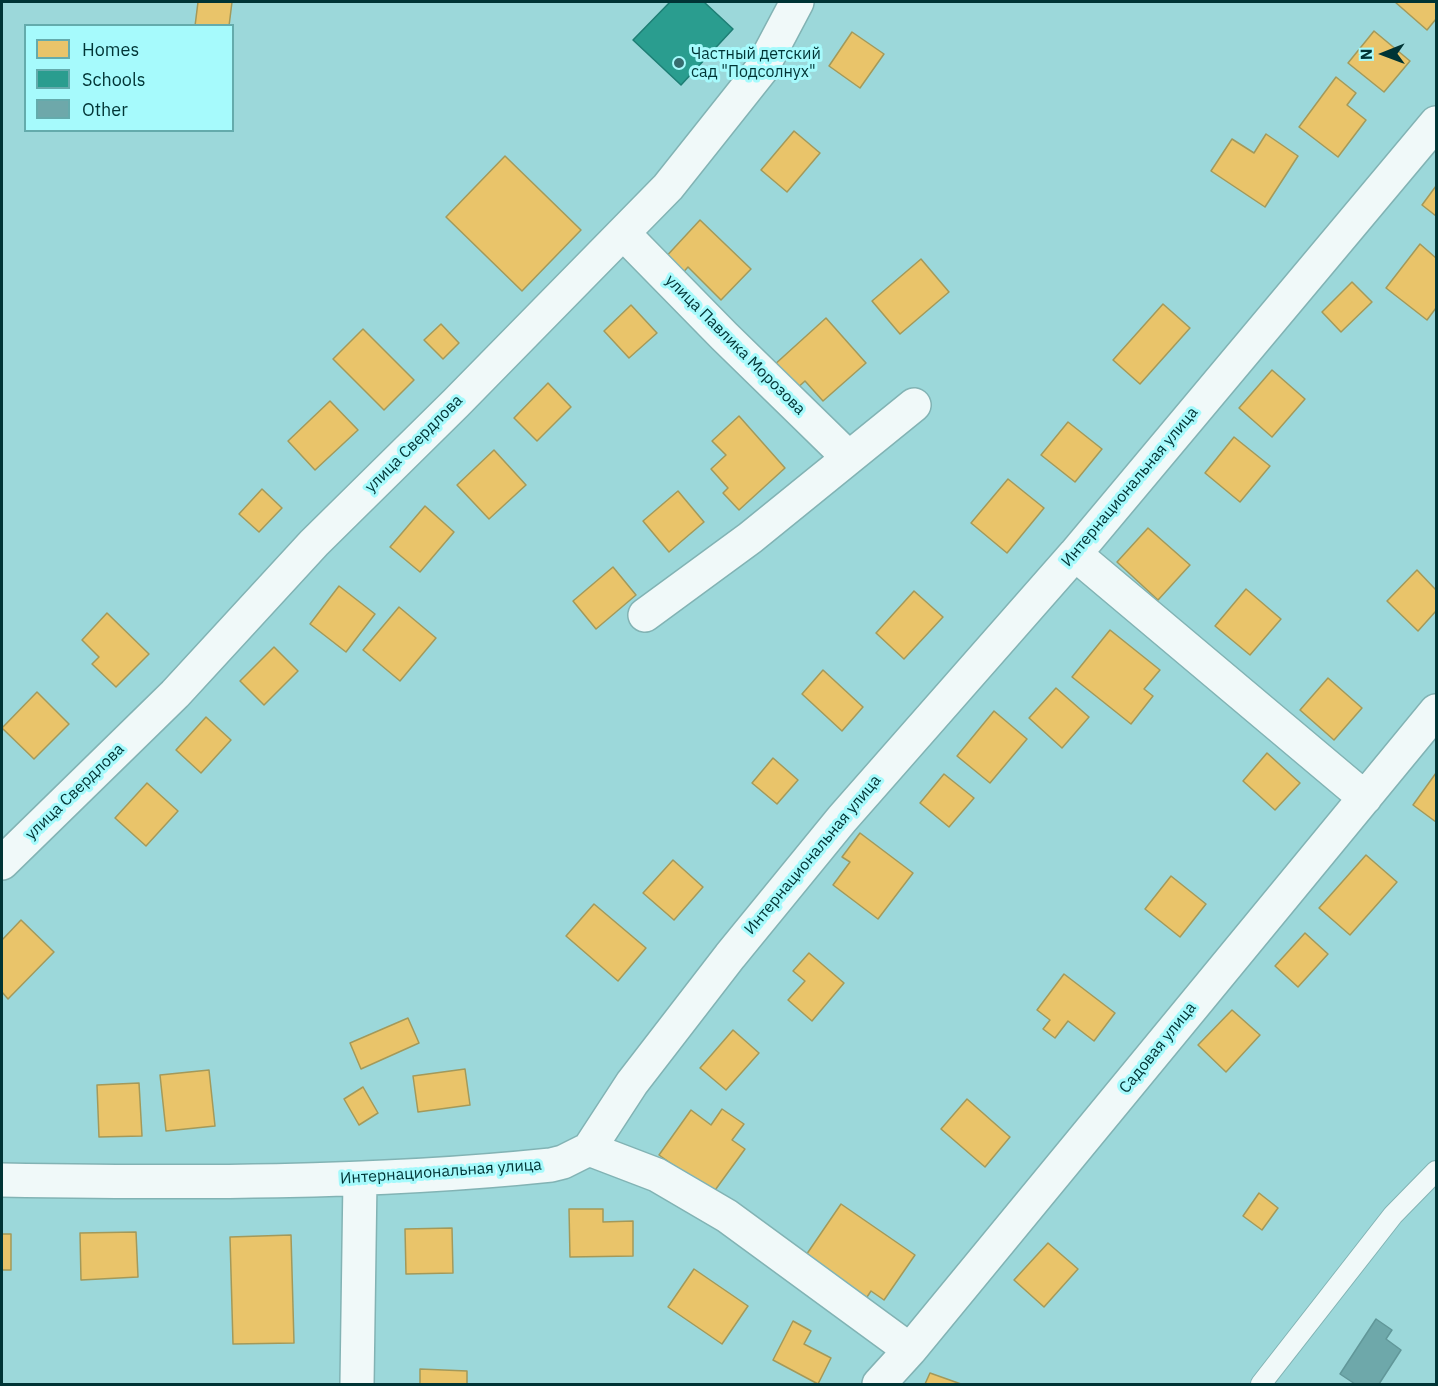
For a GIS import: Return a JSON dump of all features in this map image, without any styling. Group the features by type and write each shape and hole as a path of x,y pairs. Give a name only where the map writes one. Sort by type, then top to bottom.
{"street":[{"name":"улица Свердлова","path":"2,863 175,694 314,543 456,403 668,187 761,70 797,2"},
{"name":"Интернациональная улица","path":"2,1180 181,1183 360,1179 550,1165 590,1149 632,1083 730,956 842,819 1075,554 1437,123"},
{"name":"улица Павлика Морозова","path":"622,233 848,457"},
{"path":"645,615 750,538 914,405"},
{"path":"1075,554 1365,798"},
{"name":"Садовая улица","path":"879,1384 910,1350 1437,711"},
{"path":"590,1149 657,1175 718,1210 910,1350"},
{"path":"357,1384 360,1179"}],"lane":[{"path":"1261,1384 1393,1215 1437,1171"}],"building: Homes":[{"path":"198,2 232,2 229,24 195,24"},
{"path":"1395,2 1436,2 1436,19 1427,30"},
{"path":"1374,31 1410,61 1384,92 1348,63"},
{"path":"852,32 884,54 860,88 829,66"},
{"path":"1336,77 1356,93 1347,105 1366,120 1338,157 1299,127"},
{"path":"794,131 820,153 787,192 761,170"},
{"path":"1266,134 1298,156 1265,207 1211,171 1232,139 1254,153"},
{"path":"505,156 581,230 522,291 446,217"},
{"path":"1436,186 1436,216 1422,205"},
{"path":"700,220 751,269 721,300 688,267 679,277 662,261"},
{"path":"1420,244 1436,258 1436,308 1427,320 1386,288"},
{"path":"921,259 949,292 900,334 872,301"},
{"path":"1352,282 1372,302 1341,332 1322,312"},
{"path":"1163,304 1190,328 1140,384 1113,360"},
{"path":"631,305 657,333 629,358 604,331"},
{"path":"826,318 866,363 823,401 805,381 795,390 773,366"},
{"path":"441,324 459,343 443,359 424,340"},
{"path":"363,329 414,380 384,410 333,359"},
{"path":"1272,370 1305,399 1272,437 1239,408"},
{"path":"548,383 571,407 537,441 514,418"},
{"path":"330,401 358,430 315,470 288,441"},
{"path":"739,416 785,468 739,510 723,493 728,488 711,469 726,455 712,441"},
{"path":"1068,422 1102,449 1075,482 1041,455"},
{"path":"1234,437 1270,466 1240,502 1205,473"},
{"path":"494,450 526,485 489,519 457,485"},
{"path":"1008,479 1044,508 1007,553 971,523"},
{"path":"262,489 282,508 259,532 239,514"},
{"path":"678,491 704,522 669,552 643,521"},
{"path":"425,506 454,532 420,572 390,547"},
{"path":"1148,528 1190,565 1158,600 1117,562"},
{"path":"613,567 636,595 596,629 573,601"},
{"path":"1417,570 1436,590 1436,611 1418,631 1387,601"},
{"path":"339,586 375,614 346,652 310,624"},
{"path":"1246,589 1281,619 1250,655 1215,626"},
{"path":"914,591 943,617 904,659 876,633"},
{"path":"399,607 436,638 400,681 363,650"},
{"path":"107,613 149,654 116,687 92,664 99,657 82,640"},
{"path":"1110,630 1160,670 1144,689 1153,696 1131,724 1072,677"},
{"path":"274,647 298,671 264,705 240,681"},
{"path":"823,670 863,707 842,731 802,694"},
{"path":"1328,678 1362,708 1334,740 1300,710"},
{"path":"1056,688 1089,717 1062,748 1029,718"},
{"path":"37,692 69,724 34,759 2,728"},
{"path":"994,711 1027,739 990,783 957,756"},
{"path":"206,717 231,740 201,773 176,750"},
{"path":"1267,753 1300,783 1275,810 1243,781"},
{"path":"773,758 798,780 777,804 752,783"},
{"path":"1436,773 1436,822 1413,805"},
{"path":"944,774 974,798 949,827 920,803"},
{"path":"147,783 178,811 146,846 115,818"},
{"path":"860,833 913,873 878,919 833,885 850,862 842,857"},
{"path":"1366,855 1397,882 1350,935 1319,908"},
{"path":"673,860 703,887 674,920 643,893"},
{"path":"1171,876 1206,904 1180,937 1145,909"},
{"path":"594,904 646,948 618,981 566,936"},
{"path":"21,920 54,952 8,999 2,992 2,940"},
{"path":"1305,933 1328,954 1298,987 1275,966"},
{"path":"809,953 844,983 812,1021 788,1000 805,981 793,971"},
{"path":"1064,974 1115,1013 1094,1041 1068,1021 1055,1038 1043,1029 1050,1020 1037,1010"},
{"path":"1232,1010 1260,1035 1226,1072 1198,1045"},
{"path":"408,1018 419,1043 361,1069 350,1043"},
{"path":"733,1030 759,1053 726,1090 700,1068"},
{"path":"465,1069 470,1105 418,1112 413,1076"},
{"path":"209,1070 215,1126 166,1131 160,1075"},
{"path":"139,1083 142,1136 99,1137 97,1085"},
{"path":"363,1087 378,1113 359,1125 344,1099"},
{"path":"967,1099 1010,1137 985,1167 941,1129"},
{"path":"722,1109 744,1124 732,1140 745,1149 713,1193 659,1155 691,1110 711,1125"},
{"path":"1259,1193 1278,1208 1262,1230 1243,1216"},
{"path":"841,1204 915,1255 884,1300 871,1291 863,1303 802,1261"},
{"path":"569,1209 603,1209 603,1222 633,1221 633,1256 570,1257"},
{"path":"452,1228 453,1273 406,1274 405,1229"},
{"path":"136,1232 138,1277 81,1280 80,1233"},
{"path":"2,1234 11,1234 11,1270 2,1270"},
{"path":"291,1235 294,1343 233,1344 230,1237"},
{"path":"1048,1243 1078,1269 1044,1307 1014,1280"},
{"path":"694,1269 748,1306 722,1344 668,1307"},
{"path":"793,1321 811,1331 804,1344 831,1358 818,1384 773,1360"},
{"path":"420,1369 467,1371 467,1384 420,1384"},
{"path":"930,1373 961,1384 925,1384"}],"building: Schools":[{"name":"Частный детский сад \"Подсолнух\"","path":"670,2 704,2 733,29 681,85 633,40"}],"building: Other":[{"path":"1376,1319 1392,1330 1386,1339 1401,1350 1379,1384 1355,1384 1340,1374"}],"place":[{"name":"Частный детский сад \"Подсолнух\"","path":"679,63"}]}
